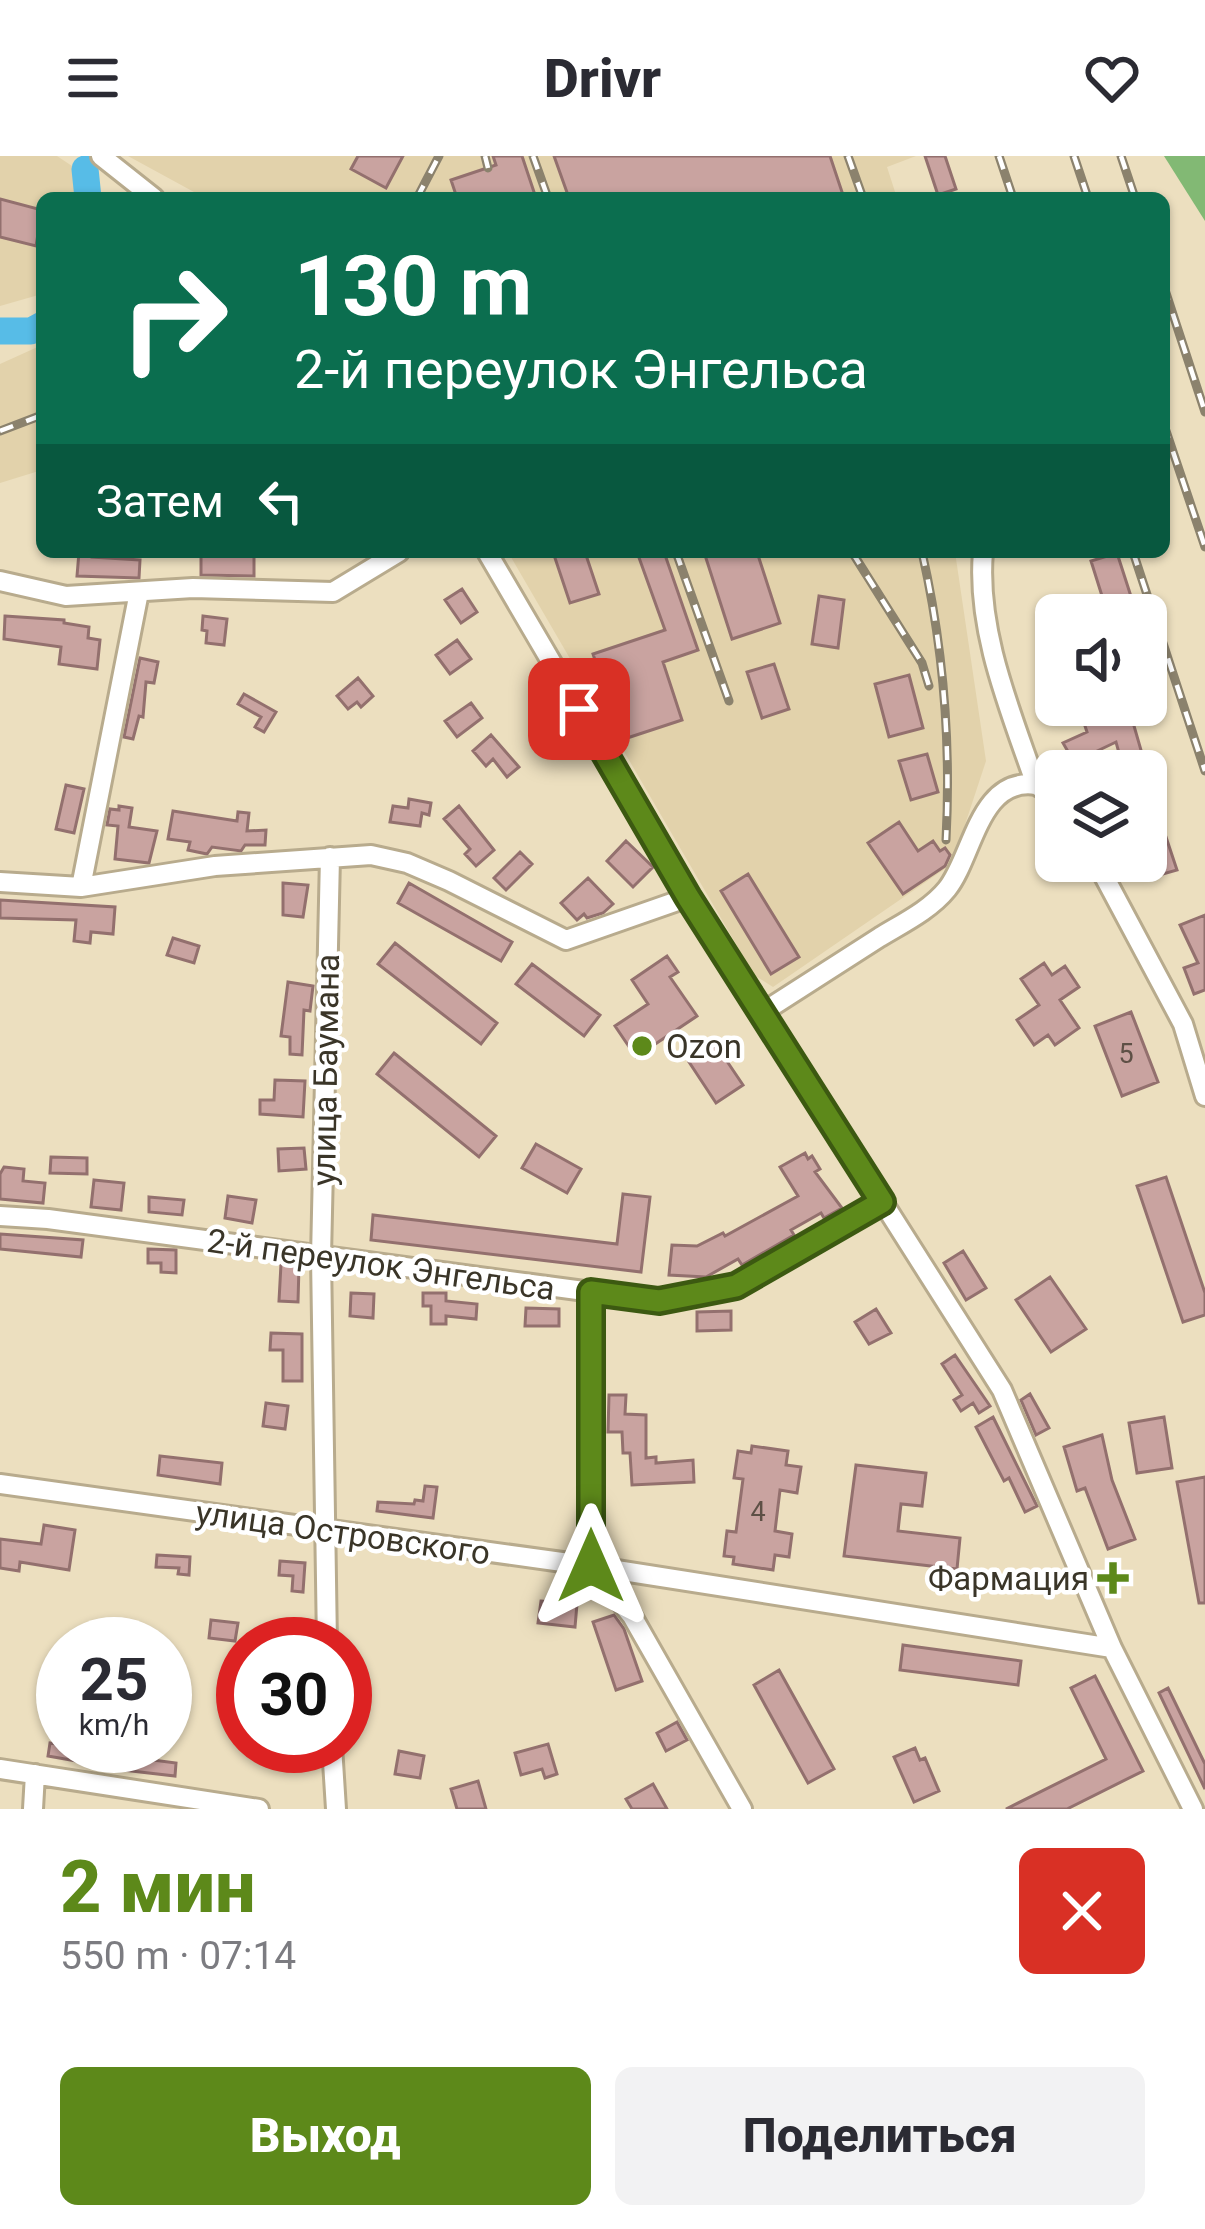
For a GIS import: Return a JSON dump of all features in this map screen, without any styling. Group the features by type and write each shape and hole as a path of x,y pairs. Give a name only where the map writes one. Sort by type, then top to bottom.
{"street":[{"path":"101,156 146,192"},
{"path":"0,581 66,596 193,588 333,592 389,558"},
{"path":"490,558 688,897 1002,1390 1112,1648 1193,1809"},
{"path":"983,558 990,632 1035,782"},
{"path":"81,887 139,592"},
{"path":"763,1012 939,898 962,868 973,833 998,797 1016,785 1035,785"},
{"path":"0,882 81,887 215,866 371,855 407,863 566,940 688,897"},
{"name":"улица Баумана","path":"327,1617 321,1256 330,857"},
{"path":"1107,882 1183,1024 1205,1096"},
{"name":"2-й переулок Энгельса","path":"0,1216 659,1301 736,1286 882,1202"},
{"path":"591,1292 591,1566 632,1616 742,1809"},
{"name":"улица Островского","path":"0,1484 591,1566 1112,1648"},
{"path":"0,1769 259,1809"},
{"path":"334,1773 336,1809"},
{"path":"33,1809 34,1774"}],"shaded area":[{"path":"0,156 57,156 84,174 76,192 36,192 36,296 0,306"},
{"path":"128,156 916,156 887,167 895,192 194,192"},
{"path":"36,348 36,472 0,483 0,364"},
{"path":"511,558 956,558 986,761 952,864 773,987 754,975"}],"green space":[{"path":"1164,156 1205,156 1205,221"}],"building":[{"path":"358,156 403,156 386,188 351,169"},
{"path":"493,156 522,156 534,192 455,192 451,180 496,165"},
{"path":"554,156 830,156 842,192 567,192"},
{"path":"925,156 945,156 956,189 937,192"},
{"path":"0,199 36,208 36,246 0,237"},
{"path":"78,558 140,560 139,578 77,576"},
{"path":"201,558 254,558 254,576 201,575"},
{"path":"555,558 587,558 599,594 570,603"},
{"path":"639,558 666,558 698,650 663,662 682,720 621,740 593,654 665,630"},
{"path":"706,558 759,558 780,623 732,639"},
{"path":"1119,558 1130,594 1101,594 1091,561"},
{"path":"462,589 477,612 461,623 445,600"},
{"path":"819,596 844,600 838,648 812,644"},
{"path":"5,616 64,620 89,627 88,638 100,640 97,669 59,664 61,647 4,639"},
{"path":"203,616 227,619 224,645 206,643"},
{"path":"457,640 471,659 450,674 436,655"},
{"path":"140,658 158,662 154,683 146,682 143,717 139,716 133,739 124,737"},
{"path":"774,664 789,709 762,718 747,672"},
{"path":"909,675 923,728 889,737 875,684"},
{"path":"358,678 373,696 361,707 357,702 348,709 337,696"},
{"path":"244,694 276,712 264,732 255,727 261,717 238,704"},
{"path":"471,703 482,718 457,737 445,721"},
{"path":"1085,726 1134,726 1141,750 1118,750 1116,742 1099,750 1067,750 1063,743 1087,732"},
{"path":"491,735 519,767 507,777 493,759 486,766 473,751"},
{"path":"927,754 938,792 911,800 899,761"},
{"path":"66,785 84,789 74,833 56,829"},
{"path":"409,799 431,803 429,815 422,813 420,826 390,822 393,806 408,808"},
{"path":"119,806 132,808 129,827 157,831 149,863 115,859 118,826 107,825 110,809 119,810"},
{"path":"459,806 494,850 476,866 465,854 470,849 444,819"},
{"path":"173,811 237,821 238,812 249,813 247,831 266,830 265,845 245,845 241,851 212,847 207,854 188,850 190,842 168,839"},
{"path":"899,822 918,851 933,841 950,855 945,866 903,894 868,843"},
{"path":"1167,840 1177,870 1167,873"},
{"path":"626,841 653,867 633,887 607,861"},
{"path":"520,852 532,864 506,890 494,878"},
{"path":"748,874 799,957 771,974 721,891"},
{"path":"588,878 613,904 603,913 587,918 584,914 577,920 561,903"},
{"path":"283,883 308,885 303,917 283,915"},
{"path":"409,883 512,942 501,961 398,903"},
{"path":"0,900 115,907 113,934 91,932 90,943 74,941 76,920 0,918"},
{"path":"1205,915 1205,990 1194,994 1184,968 1198,963 1180,925"},
{"path":"173,938 199,946 194,963 167,955"},
{"path":"395,943 497,1023 481,1044 378,964"},
{"path":"667,956 678,972 670,977 697,1016 636,1057 615,1026 648,1004 632,980"},
{"path":"1044,963 1052,975 1065,966 1079,987 1060,1000 1079,1028 1055,1045 1048,1035 1034,1045 1017,1020 1039,1005 1021,979"},
{"path":"532,964 600,1015 584,1036 516,984"},
{"path":"288,982 313,986 310,1011 304,1010 302,1055 290,1054 290,1037 281,1036"},
{"path":"1131,1012 1158,1082 1122,1096 1095,1026"},
{"path":"716,1045 743,1085 716,1103 689,1062"},
{"path":"394,1053 496,1136 479,1157 377,1074"},
{"path":"275,1080 305,1081 303,1117 260,1114 260,1100 274,1100"},
{"path":"536,1144 581,1169 567,1193 522,1168"},
{"path":"304,1148 306,1169 279,1171 278,1149"},
{"path":"805,1153 808,1159 812,1156 820,1169 815,1172 842,1208 824,1218 821,1213 791,1230 794,1235 742,1265 738,1259 706,1277 669,1275 672,1245 697,1246 725,1236 798,1196 780,1167"},
{"path":"51,1157 87,1158 87,1174 50,1173"},
{"path":"4,1167 24,1169 23,1181 45,1183 43,1203 0,1199"},
{"path":"1166,1177 1205,1293 1205,1315 1183,1322 1137,1186"},
{"path":"94,1180 124,1183 121,1210 91,1207"},
{"path":"623,1194 650,1197 641,1272 371,1240 373,1215 617,1244"},
{"path":"228,1196 256,1200 252,1223 225,1218"},
{"path":"149,1197 184,1200 182,1215 149,1212"},
{"path":"0,1234 83,1240 81,1257 0,1249"},
{"path":"148,1249 176,1250 176,1273 161,1272 161,1263 148,1263"},
{"path":"963,1251 986,1288 966,1300 944,1263"},
{"path":"281,1264 299,1266 298,1302 279,1301"},
{"path":"1050,1277 1086,1329 1051,1352 1016,1300"},
{"path":"351,1293 374,1294 373,1318 350,1316"},
{"path":"423,1293 446,1293 446,1301 477,1304 476,1319 446,1316 446,1324 431,1324 431,1306 423,1306"},
{"path":"526,1308 559,1309 559,1326 525,1326"},
{"path":"876,1309 891,1333 869,1344 855,1322"},
{"path":"731,1311 731,1330 697,1331 697,1312"},
{"path":"271,1333 302,1334 302,1381 283,1381 283,1350 270,1350"},
{"path":"955,1355 990,1406 979,1413 973,1403 961,1411 954,1400 962,1395 942,1364"},
{"path":"1030,1394 1049,1428 1036,1435 1021,1400"},
{"path":"609,1395 626,1395 625,1414 646,1415 646,1458 656,1457 656,1463 693,1460 694,1482 632,1485 630,1453 623,1453 622,1432 608,1432"},
{"path":"266,1403 288,1406 285,1429 263,1426"},
{"path":"993,1417 1037,1506 1025,1512 976,1427"},
{"path":"1164,1417 1172,1468 1137,1473 1129,1423"},
{"path":"1102,1435 1112,1480 1135,1539 1108,1549 1085,1488 1077,1491 1064,1447"},
{"path":"752,1446 788,1451 786,1465 801,1467 797,1493 780,1490 775,1531 792,1534 789,1557 775,1555 773,1570 733,1564 734,1557 724,1556 727,1531 736,1532 743,1479 734,1478 738,1451 751,1453"},
{"path":"160,1456 222,1463 220,1484 158,1475"},
{"path":"856,1465 926,1473 922,1506 901,1504 898,1531 960,1538 957,1569 844,1556"},
{"path":"1205,1477 1205,1603 1199,1603 1177,1482"},
{"path":"425,1486 437,1487 433,1518 377,1511 378,1502 423,1501"},
{"path":"44,1525 75,1530 69,1570 20,1562 19,1571 0,1568 0,1539 41,1544"},
{"path":"157,1555 190,1557 189,1575 178,1574 179,1568 156,1567"},
{"path":"280,1561 305,1563 303,1592 292,1591 293,1576 279,1575"},
{"path":"541,1601 577,1604 575,1627 538,1623"},
{"path":"614,1615 624,1629 642,1681 616,1690 593,1622"},
{"path":"211,1620 216,1621 216,1639 209,1638"},
{"path":"903,1645 1021,1661 1018,1685 900,1670"},
{"path":"779,1670 834,1769 808,1783 754,1685"},
{"path":"1095,1676 1143,1771 1067,1809 1006,1809 1106,1759 1071,1688"},
{"path":"1168,1688 1205,1764 1205,1789 1159,1693"},
{"path":"677,1722 687,1740 666,1751 657,1733"},
{"path":"548,1744 557,1774 545,1778 542,1769 521,1775 515,1753"},
{"path":"915,1748 920,1760 925,1758 939,1791 914,1802 894,1757"},
{"path":"399,1751 424,1756 420,1778 395,1774"},
{"path":"478,1781 486,1809 457,1809 451,1789"},
{"path":"653,1784 667,1809 632,1809 626,1799"}],"waterway":[{"path":"85,169 87,192"},
{"path":"0,331 36,328"}],"railway":[{"path":"420,192 439,156"},
{"path":"485,156 488,168"},
{"path":"533,156 546,192"},
{"path":"848,156 861,192"},
{"path":"999,156 1011,192"},
{"path":"1074,156 1086,192"},
{"path":"1121,156 1133,192"},
{"path":"1170,305 1205,412"},
{"path":"0,431 36,417"},
{"path":"1170,443 1205,547"},
{"path":"678,558 729,701"},
{"path":"856,558 922,663 929,686"},
{"path":"923,558 944,695 946,840"},
{"path":"1135,558 1205,771"}],"place":[{"name":"Ozon","path":"642,1046"},
{"name":"Фармация","path":"1113,1578"}],"route":[{"path":"579,709 688,897 882,1202 736,1286 659,1301 591,1292 591,1566"}]}
